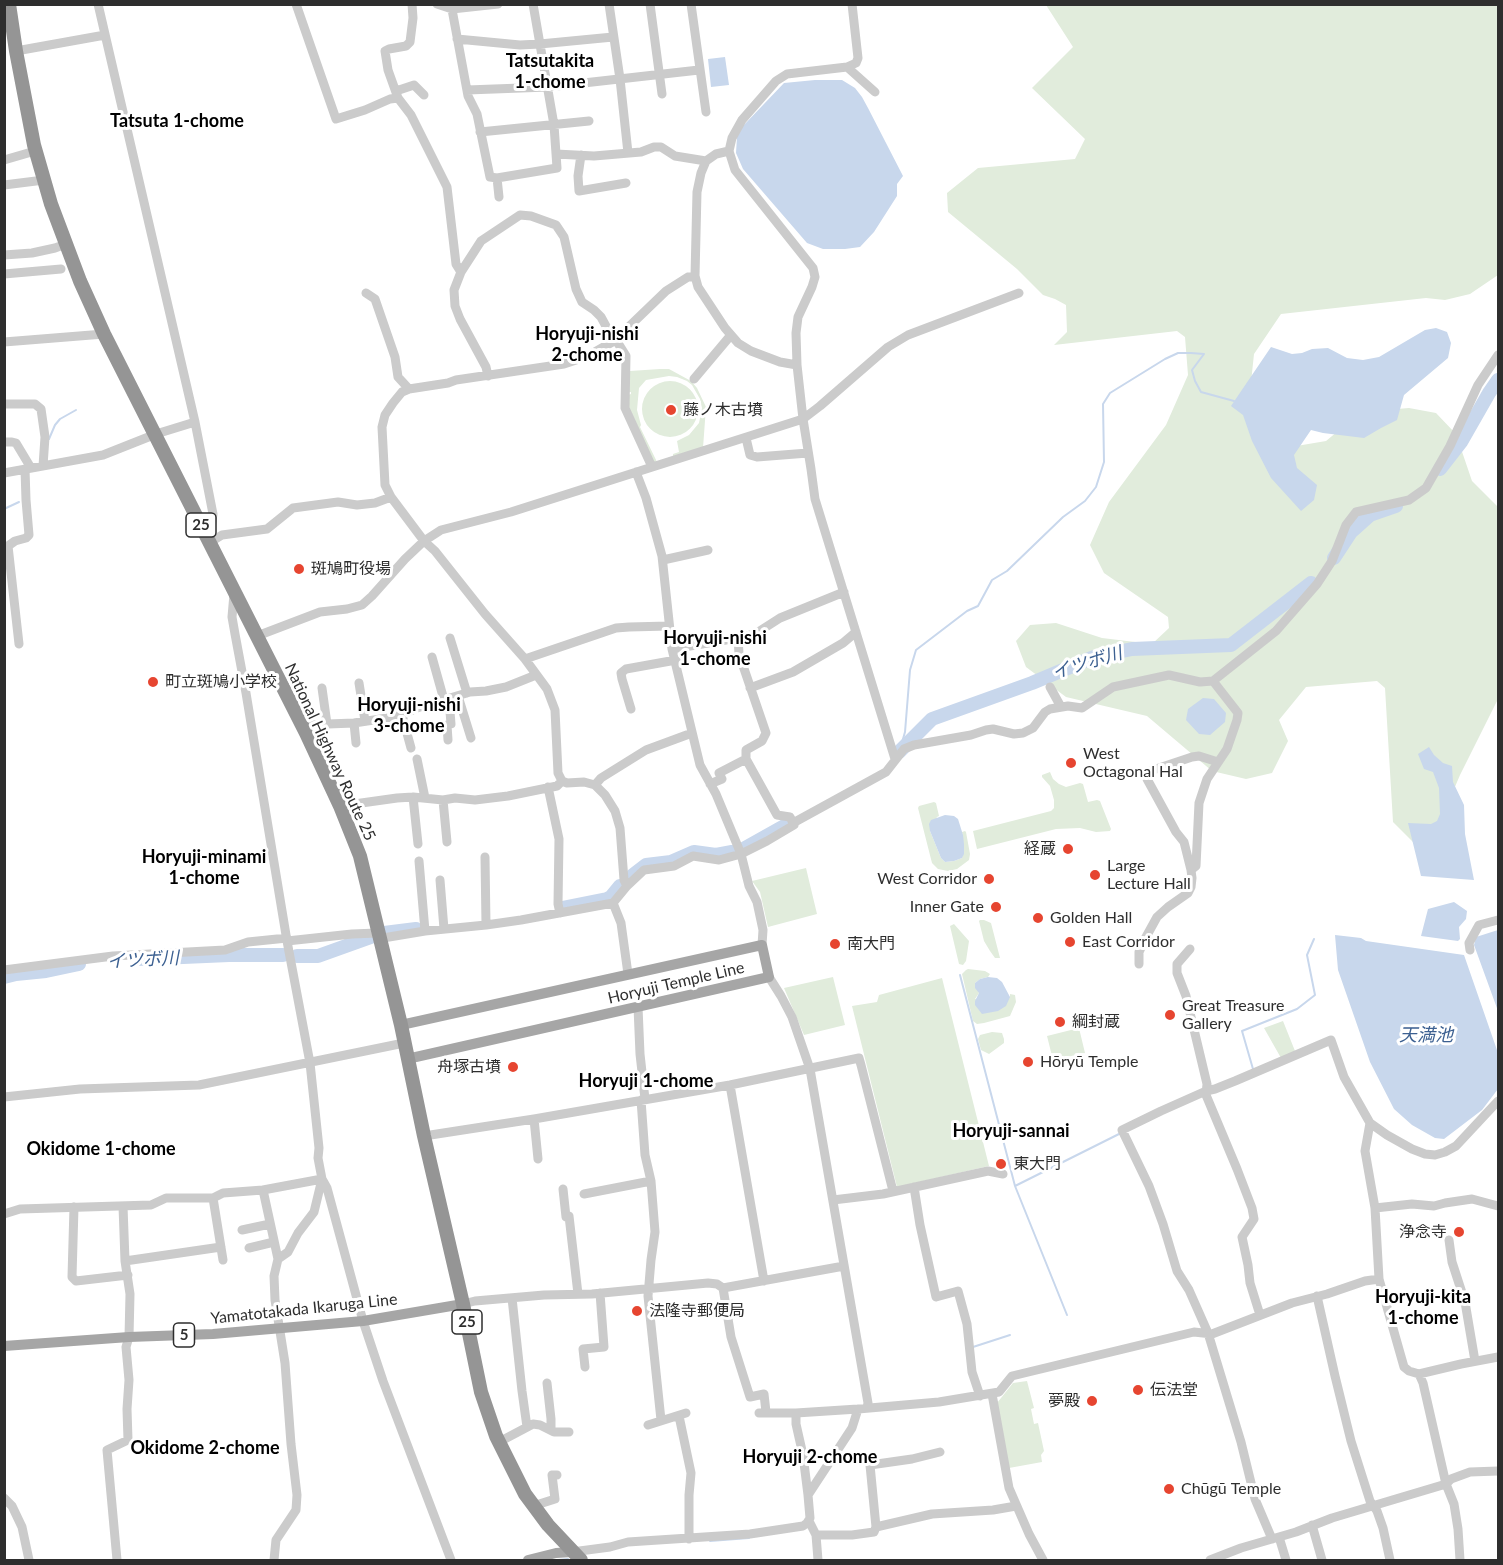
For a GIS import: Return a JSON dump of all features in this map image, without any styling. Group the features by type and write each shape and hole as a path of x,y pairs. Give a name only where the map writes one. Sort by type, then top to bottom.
{"highway":[{"name":"National Highway Route 25","path":"9,4 35,151 80,281 302,725 340,806 360,856 380,935 481,1392 499,1442 525,1494 548,1525 577,1556"}],"main road":[{"name":"Horyuji Temple Line","path":"400,1025 762,945 769,977 407,1059"},
{"name":"Yamatotakada Ikaruga Line","path":"4,1346 129,1337 213,1334 363,1321 463,1304"},
{"path":"528,1560 556,1553 577,1556"}],"street":[{"path":"99,4 195,422 213,514 209,543"},
{"path":"296,4 336,120 390,99 414,85 424,95"},
{"path":"412,4 410,42 406,46 385,51 388,70 397,94 411,115 447,187 456,264 461,272"},
{"path":"437,4 452,7 498,4"},
{"path":"452,7 468,96 477,114 490,177 497,178 557,168 554,125 533,4"},
{"path":"609,4 628,153"},
{"path":"650,4 662,94"},
{"path":"691,4 705,112"},
{"path":"852,4 858,58 856,63 846,67 797,72 776,81 742,120 732,138 729,151 735,170 813,268 815,278 798,317 796,333 803,419 815,499 895,759"},
{"path":"16,51 105,35"},
{"path":"457,39 520,45 613,37"},
{"path":"846,67 875,92"},
{"path":"467,90 548,87 699,70"},
{"path":"480,132 590,121"},
{"path":"556,154 594,156 641,152 661,147 675,156 706,161"},
{"path":"4,160 35,151"},
{"path":"729,151 716,154 706,161 700,173 697,192 695,276 698,287 724,328 738,343 751,351 780,362 797,365"},
{"path":"580,155 579,191 626,183"},
{"path":"497,178 499,197"},
{"path":"4,185 44,180"},
{"path":"488,376 486,367 454,306 454,290 461,272 481,241 520,215 531,216 556,225 564,237 576,289 582,302 601,317 626,356 626,408 652,467"},
{"path":"4,255 32,253 66,244"},
{"path":"4,274 61,269"},
{"path":"627,886 624,880 620,828 615,811 605,795 595,785 584,782 567,783 562,781 558,773 555,710 547,689 525,658 424,541 391,497 385,485 382,427 385,415 402,392 409,389 564,364 588,356 615,340 666,291 688,277 695,276"},
{"path":"366,293 375,299 395,357 398,377 409,389"},
{"path":"257,636 320,612 347,609 362,604 424,541 441,530 511,512 803,419 888,348 908,335 1019,293"},
{"path":"4,342 104,333"},
{"path":"694,379 731,335"},
{"path":"4,970 113,956 225,950 248,942 352,934 380,935 613,903 644,870 674,866 693,856 719,860 741,854 768,842 794,823 886,772 904,749 993,729 1023,734 1033,728 1045,712 1062,707 1082,708 1113,687 1169,675 1200,682 1213,681 1276,631 1317,584 1332,561 1346,525 1356,512 1409,500 1426,488 1450,446 1479,386 1498,355"},
{"path":"4,404 35,404 40,409 45,437 43,466"},
{"path":"4,473 103,455 156,434 195,422"},
{"path":"746,438 750,454 757,457 808,453"},
{"path":"4,442 16,443 28,469 26,500 29,535 26,538 6,543 20,644"},
{"path":"636,472 646,498 663,560 672,650 700,765 741,854 749,886 757,902 762,945"},
{"path":"209,543 222,534 267,529 293,508 338,502 357,505 375,503 391,497"},
{"path":"663,560 708,549"},
{"path":"234,592 232,617 310,1063 319,1148 318,1158 322,1179 327,1188 363,1321 383,1381 452,1560"},
{"path":"672,650 755,634 780,618 844,592"},
{"path":"525,658 616,628 669,626"},
{"path":"750,688 793,672 843,643 856,632"},
{"path":"448,740 447,725 451,724 454,697 450,638"},
{"path":"738,638 739,654 766,733 762,741 746,750 746,759 777,815 790,817 794,823"},
{"path":"432,657 454,697 471,738"},
{"path":"631,709 621,673 626,669 676,660"},
{"path":"302,725 354,723 402,715 454,697 506,687 536,675"},
{"path":"1191,870 1196,866 1199,803 1207,779 1227,749 1238,713 1213,681"},
{"path":"359,684 365,721"},
{"path":"1050,687 1062,707"},
{"path":"322,688 327,724"},
{"path":"402,715 411,748"},
{"path":"354,723 357,743"},
{"path":"595,785 601,778 646,750 692,733"},
{"path":"1139,964 1139,952 1157,917 1188,893 1192,878 1184,842 1147,780 1148,774 1150,771 1192,757 1199,756 1218,762"},
{"path":"417,759 425,798"},
{"path":"710,784 722,779 719,772 746,759"},
{"path":"340,806 413,797 443,800 497,798 557,786 562,781"},
{"path":"548,788 559,839 559,911"},
{"path":"413,797 418,843"},
{"path":"443,800 447,842"},
{"path":"485,857 486,922"},
{"path":"419,861 425,928"},
{"path":"440,880 444,927"},
{"path":"613,903 621,923 628,974"},
{"path":"1470,950 1469,943 1479,925 1498,920"},
{"path":"1190,949 1178,964 1177,973 1189,1007 1207,1084 1206,1091 1252,1208 1254,1219 1242,1237 1250,1283 1260,1315"},
{"path":"769,977 792,1017 810,1069 844,1266 865,1407 808,1495"},
{"path":"638,1007 645,1155 651,1181 656,1232 648,1296 661,1420"},
{"path":"1286,1560 1255,1499 1208,1333 1190,1290 1177,1271 1149,1186 1122,1130 1161,1110 1246,1077 1331,1040 1344,1077 1370,1123 1387,1135 1425,1154 1435,1155 1456,1146 1498,1101"},
{"path":"4,1097 80,1089 199,1085 404,1042"},
{"path":"424,1136 730,1085 859,1059 893,1191"},
{"path":"730,1085 764,1281"},
{"path":"534,1119 538,1159"},
{"path":"1370,1123 1365,1151 1378,1235 1379,1279 1404,1367 1419,1374 1498,1357"},
{"path":"833,1200 893,1191 988,1171 1003,1174"},
{"path":"4,1214 20,1209 151,1205 166,1198 213,1198 223,1192 263,1190 322,1179"},
{"path":"278,1259 288,1252 298,1233 314,1212 322,1179"},
{"path":"584,1194 598,1195 651,1181"},
{"path":"914,1187 936,1297 958,1291 967,1324 969,1359 979,1394"},
{"path":"563,1189 566,1217 569,1216 578,1294"},
{"path":"263,1190 278,1259 274,1276 275,1300 285,1363 297,1496 296,1510 276,1540 274,1560"},
{"path":"213,1198 223,1260"},
{"path":"1375,1208 1412,1204 1430,1207 1472,1199 1498,1206"},
{"path":"117,1560 107,1450 128,1440 129,1380 126,1347 129,1337 130,1294 125,1261 123,1206"},
{"path":"74,1207 72,1277 76,1281 128,1275"},
{"path":"242,1230 270,1224"},
{"path":"1449,1240 1452,1262 1465,1302 1474,1361"},
{"path":"249,1248 274,1242"},
{"path":"125,1261 221,1247"},
{"path":"463,1304 544,1295 650,1290 708,1283 717,1284 723,1288 844,1266"},
{"path":"723,1288 731,1337 750,1397 764,1394 763,1413 773,1414 930,1403 979,1394 992,1394 999,1392 1012,1376 1194,1332 1212,1334 1297,1301 1379,1279"},
{"path":"585,1367 583,1349 604,1347 600,1293"},
{"path":"1317,1296 1351,1441 1370,1501 1383,1528 1390,1560"},
{"path":"512,1298 527,1427"},
{"path":"1419,1374 1446,1484 1454,1504 1460,1560"},
{"path":"547,1383 551,1430"},
{"path":"992,1394 1006,1476 1016,1506 1043,1560"},
{"path":"796,1413 808,1495 809,1521 816,1535 818,1560"},
{"path":"648,1425 683,1414 691,1473 688,1505 689,1539"},
{"path":"499,1442 536,1424 559,1432 569,1432"},
{"path":"816,1535 874,1532 876,1527 870,1465 940,1452"},
{"path":"1210,1560 1373,1504 1446,1484 1451,1479 1470,1472 1498,1471"},
{"path":"533,1506 555,1499 552,1475 557,1475"},
{"path":"4,1498 12,1506 22,1527 29,1560"},
{"path":"876,1527 932,1514 1016,1506"},
{"path":"577,1556 628,1542 750,1534 803,1526 809,1521"},
{"path":"1312,1525 1322,1560"}],"green space":[{"path":"1046,5 1498,5 1498,275 1470,294 1445,300 1426,298 1281,314 1254,354 1248,411 1267,451 1326,441 1361,412 1409,408 1436,413 1456,434 1472,481 1498,507 1498,699 1460,775 1435,834 1417,846 1393,822 1385,688 1377,681 1306,687 1279,720 1288,741 1272,773 1246,779 1212,771 1147,716 1066,697 1026,667 1016,641 1030,625 1056,623 1102,638 1152,644 1169,628 1168,617 1104,573 1090,545 1109,502 1166,425 1188,375 1185,337 1177,331 1054,345 1067,332 1066,305 1043,295 1017,269 948,212 947,193 978,168 1075,159 1085,139 1032,88 1073,47"},
{"path":"669,369 691,381 706,407 703,448 673,457 673,454 679,452 677,441 689,435 699,423 702,408 700,399 692,385 677,377 646,380 639,388 637,410 640,427 657,462 654,463 629,407 628,395 631,394 629,392 630,371"},
{"path":"664,381 676,381 686,385 694,393 698,409 694,425 686,433 676,437 664,437 654,433 646,425 642,415 642,403 646,393 654,385"},
{"path":"1050,772 1053,779 1066,787 1083,784 1088,802 1100,801 1110,831 1096,832 1080,828 1056,829 977,849 973,831 1051,811 1054,808 1050,786 1042,777"},
{"path":"934,802 939,816 930,831 941,858 945,862 962,858 964,850 962,832 966,832 969,860 957,869 948,871 938,869 932,863 918,808"},
{"path":"806,868 817,914 768,927 760,892 752,881"},
{"path":"980,920 991,923 1000,958 995,958 984,941"},
{"path":"954,924 969,941 966,961 963,965 959,964 950,926"},
{"path":"968,969 985,971 990,974 975,983 979,993 975,999 1015,995 1016,1002 1010,1016 977,1024 973,1021 962,974"},
{"path":"833,977 845,1025 804,1035 784,988"},
{"path":"942,978 989,1166 897,1187 852,1006 877,1002 879,995"},
{"path":"1283,1021 1295,1051 1281,1058 1264,1028"},
{"path":"1079,1028 1085,1053 1053,1060 1047,1036"},
{"path":"992,1032 1002,1033 1004,1043 989,1054 981,1050 978,1039 980,1035"},
{"path":"1027,1381 1034,1408 1031,1409 1034,1424 1038,1423 1044,1451 1041,1455 1042,1462 1009,1468 997,1403 1013,1383"}],"water":[{"path":"725,57 729,85 711,87 708,59"},
{"path":"842,80 855,88 868,108 903,176 897,184 897,196 874,232 860,247 823,249 807,243 743,169 736,153 737,137 742,127 784,83"},
{"path":"1436,328 1447,332 1451,343 1448,358 1404,395 1397,420 1364,438 1311,430 1294,455 1297,468 1317,485 1314,500 1301,511 1271,478 1252,441 1243,415 1231,406 1271,347 1292,354 1328,348 1347,358 1363,360 1379,357 1425,330"},
{"path":"1203,698 1214,699 1226,713 1225,722 1210,735 1199,734 1186,720 1188,709"},
{"path":"1429,747 1443,763 1452,766 1453,782 1464,805 1465,834 1474,880 1421,876 1408,823 1431,824 1437,821 1440,814 1439,788 1433,772 1424,769 1418,754"},
{"path":"945,815 958,819 963,835 964,854 962,858 945,862 941,858 929,824 931,820"},
{"path":"1454,902 1467,911 1466,919 1459,927 1460,939 1458,941 1421,936 1428,909"},
{"path":"1498,930 1498,1011 1474,945 1476,937"},
{"name":"天満池","path":"1335,935 1464,955 1498,1053 1498,1089 1482,1110 1444,1139 1435,1138 1412,1125 1394,1109 1370,1062 1338,970"},
{"path":"988,977 997,978 1002,982 1010,997 1006,1006 998,1011 982,1014 975,1005 979,993 975,988 975,983"}],"waterway":[{"path":"901,746 905,732 910,670 916,650 967,611 978,606 992,580 1007,571 1063,517 1085,501 1096,487 1104,462 1103,404 1110,393 1165,359 1178,353 1191,353 1204,354 1192,370 1201,392 1234,401"},
{"name":"イツボ川","path":"1440,469 1461,442 1498,380"},
{"path":"49,439 60,419 76,410"},
{"path":"4,509 19,502"},
{"name":"イツボ川","path":"1334,558 1351,532 1370,515 1396,506"},
{"name":"イツボ川","path":"899,752 932,719 1032,683 1094,657 1132,649 1231,645 1311,583"},
{"name":"イツボ川","path":"745,848 786,825"},
{"name":"イツボ川","path":"633,875 646,865 671,862 694,852 716,855 732,852"},
{"name":"イツボ川","path":"562,908 607,899 620,886"},
{"name":"イツボ川","path":"384,933 416,929"},
{"name":"イツボ川","path":"297,956 318,956 371,937"},
{"path":"1253,1069 1242,1031 1297,1009 1315,995 1307,955 1314,939"},
{"name":"イツボ川","path":"137,959 283,955"},
{"name":"イツボ川","path":"4,977 79,964"},
{"path":"960,975 1015,1186"},
{"path":"1067,1315 1015,1186 1119,1134"},
{"path":"973,1347 1010,1335"},
{"path":"710,1541 749,1538"},
{"path":"558,1560 568,1559"}],"place":[{"name":"藤ノ木古墳","path":"671,410"},
{"name":"斑鳩町役場","path":"299,569"},
{"name":"町立斑鳩小学校","path":"153,682"},
{"name":"West Octagonal Hal","path":"1071,763"},
{"name":"経蔵","path":"1068,849"},
{"name":"Large Lecture Hall","path":"1095,875"},
{"name":"West Corridor","path":"989,879"},
{"name":"Inner Gate","path":"996,907"},
{"name":"Golden Hall","path":"1038,918"},
{"name":"East Corridor","path":"1070,942"},
{"name":"南大門","path":"835,944"},
{"name":"Great Treasure Gallery","path":"1170,1015"},
{"name":"綱封蔵","path":"1060,1022"},
{"name":"Hōryū Temple","path":"1028,1062"},
{"name":"舟塚古墳","path":"513,1067"},
{"name":"東大門","path":"1001,1164"},
{"name":"浄念寺","path":"1459,1232"},
{"name":"法隆寺郵便局","path":"637,1311"},
{"name":"伝法堂","path":"1138,1390"},
{"name":"夢殿","path":"1092,1401"},
{"name":"Chūgū Temple","path":"1169,1489"}],"district":[{"name":"Tatsutakita 1-chome","path":"550,71"},
{"name":"Tatsuta 1-chome","path":"177,121"},
{"name":"Horyuji-nishi 2-chome","path":"587,344"},
{"name":"Horyuji-nishi 1-chome","path":"715,648"},
{"name":"Horyuji-nishi 3-chome","path":"409,715"},
{"name":"Horyuji-minami 1-chome","path":"204,867"},
{"name":"Horyuji 1-chome","path":"646,1081"},
{"name":"Horyuji-sannai","path":"1011,1131"},
{"name":"Okidome 1-chome","path":"101,1149"},
{"name":"Horyuji-kita 1-chome","path":"1423,1307"},
{"name":"Okidome 2-chome","path":"205,1448"},
{"name":"Horyuji 2-chome","path":"810,1457"}]}
